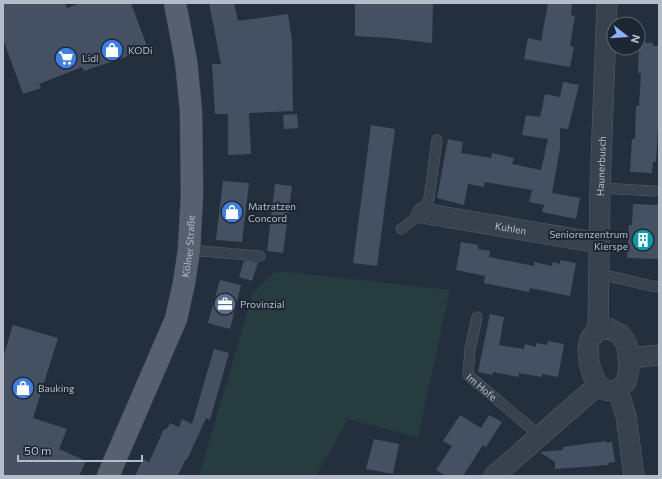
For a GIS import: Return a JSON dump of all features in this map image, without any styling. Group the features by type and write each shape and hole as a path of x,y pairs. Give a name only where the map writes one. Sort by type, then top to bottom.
{"main road":[{"name":"Kölner Straße","path":"108,476 176,319 189,250 192,195 191,111 185,53 175,3"}],"street":[{"name":"Haunerbusch","path":"598,330 600,188 607,3"},
{"name":"Kuhlen","path":"422,213 599,244"},
{"path":"610,329 621,335 627,346 629,358 629,369 626,382 618,390 605,390 598,385 592,375 589,355 590,340 598,330 610,329"},
{"path":"629,358 659,355"},
{"path":"494,476 598,385"},
{"path":"618,390 626,416 634,476"}],"lane":[{"path":"401,229 422,213 429,199 437,140"},
{"path":"600,188 654,191"},
{"path":"189,250 260,256"},
{"path":"598,275 618,276 639,284 659,287"},
{"name":"Im Hofe","path":"477,317 470,350 468,375 540,436"}],"green space":[{"path":"276,271 450,290 418,437 348,419 316,476 199,476 253,293"}],"building":[{"name":"Lidl","path":"3,3 65,3 67,8 80,3 131,3 148,49 84,71 82,67 39,84 41,88 23,94 3,39"},
{"path":"209,3 234,3 238,21 288,14 292,40 293,111 249,113 251,154 228,155 228,114 215,114 212,64 221,64"},
{"path":"355,3 433,3 432,43 355,36"},
{"path":"548,3 572,3 571,15 575,16 570,46 574,47 570,67 524,59 528,38 541,41"},
{"path":"646,42 653,43 653,46 659,46 659,107 656,162 653,162 652,173 630,172 632,139 635,139 636,106 639,106 641,73 638,73 639,56 646,56"},
{"path":"563,82 579,85 568,129 560,128 560,148 552,193 580,198 576,219 542,212 544,205 529,202 532,190 485,182 484,187 468,184 464,205 437,198 448,139 463,142 461,153 491,158 492,153 514,158 512,164 541,170 548,139 522,135 526,115 540,117 545,94 560,97"},
{"path":"297,114 298,128 284,129 283,115"},
{"path":"371,125 395,129 377,266 353,263"},
{"name":"Matratzen Concord","path":"223,181 249,183 242,242 216,240"},
{"path":"275,184 292,186 283,253 267,251"},
{"name":"Seniorenzentrum Kierspe","path":"633,204 659,205 659,259 627,258 629,225 632,225"},
{"path":"461,242 478,245 478,249 490,251 489,257 534,266 534,262 552,266 553,262 560,264 560,260 576,263 570,296 530,288 529,292 484,283 485,276 456,270"},
{"path":"244,261 258,262 252,281 239,277"},
{"name":"Provinzial","path":"220,280 241,285 230,329 208,323"},
{"path":"490,314 504,317 499,345 524,349 525,344 536,347 536,343 547,345 548,341 564,344 558,377 542,374 542,377 519,373 519,377 493,372 493,375 478,372"},
{"name":"Bauking","path":"13,325 58,338 33,418 67,429 59,449 86,461 79,476 3,476 3,358"},
{"path":"214,349 229,353 210,420 206,418 187,460 186,459 178,475 180,476 135,476 143,459 149,462 164,429 166,430 170,423 179,427 182,419 192,424"},
{"path":"460,415 481,428 489,415 502,422 486,447 483,445 463,476 446,476 436,470 452,446 443,441"},
{"path":"374,439 399,444 393,474 366,469"},
{"path":"606,441 606,443 612,442 615,462 608,463 608,465 555,469 555,462 540,452 563,450 563,447"}],"place":[{"name":"KODi","path":"112,50"},
{"name":"Lidl","path":"66,58"},
{"name":"Matratzen Concord","path":"232,212"},
{"name":"Seniorenzentrum Kierspe","path":"643,240"},
{"name":"Provinzial","path":"225,304"},
{"name":"Bauking","path":"23,388"}]}
